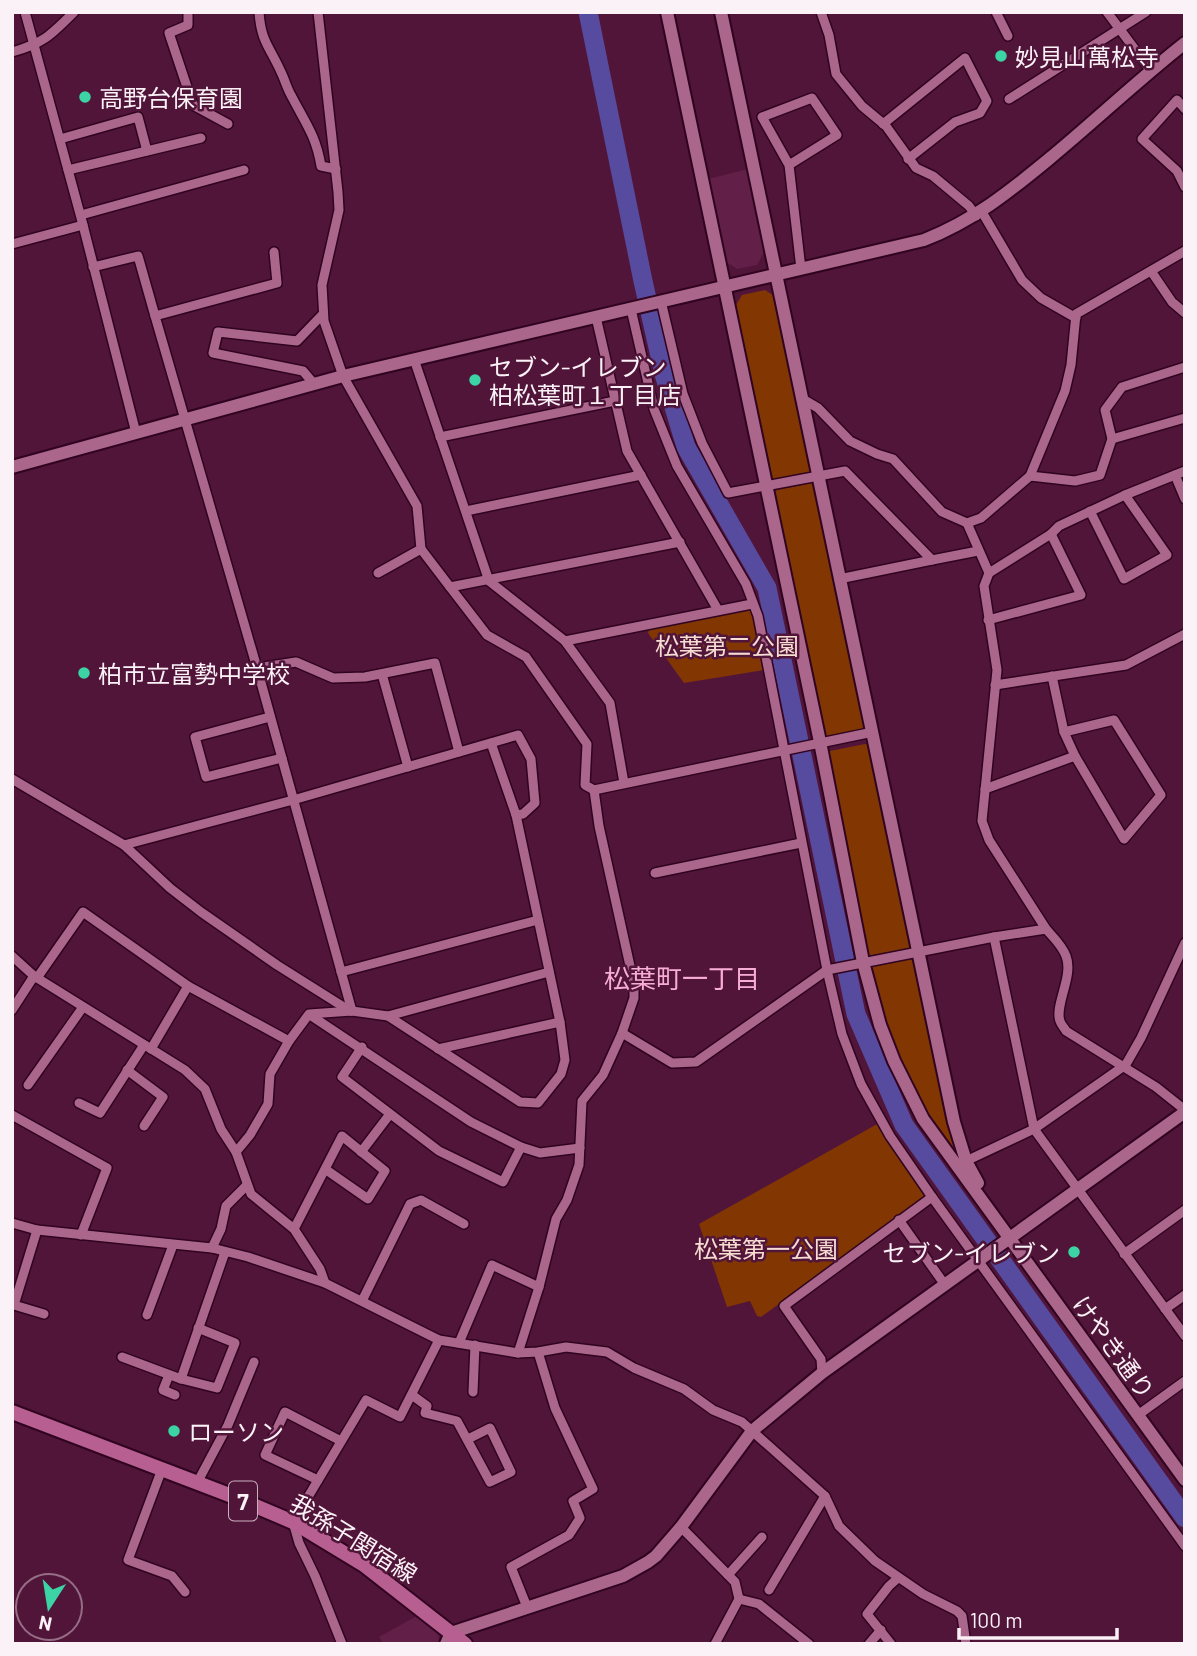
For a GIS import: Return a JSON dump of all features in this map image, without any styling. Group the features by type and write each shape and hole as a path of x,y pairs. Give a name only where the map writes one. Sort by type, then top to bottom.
{"main road":[{"name":"我孫子関宿線","path":"12,1412 293,1522 364,1565 449,1638 465,1644"}],"street":[{"path":"25,12 136,433"},
{"path":"12,52 35,46 45,40 74,12"},
{"path":"188,12 188,25 169,33 193,105 228,124"},
{"path":"259,12 264,43 314,135 321,166 336,169"},
{"path":"318,12 339,210 323,285 323,314 342,376 417,506 421,549 487,635 526,657 587,744 585,785 594,790 873,732"},
{"path":"667,12 767,486 858,964 880,1025 917,1109 1010,1238"},
{"path":"721,12 954,1122 966,1161 1010,1238"},
{"path":"821,12 829,34 836,74 862,106 883,124 916,167 933,176 979,214 1022,280 1041,298 1076,318"},
{"path":"996,12 1008,36"},
{"path":"1107,12 1151,71"},
{"path":"1009,99 1146,12"},
{"path":"12,467 342,376 923,240 979,214 1185,43"},
{"path":"883,124 965,58 987,102 980,113 955,122 908,159"},
{"path":"789,165 837,135 812,98 762,117 789,165 801,270"},
{"path":"1185,108 1177,100 1142,139 1177,171 1185,187"},
{"path":"60,139 138,117 147,151"},
{"path":"68,170 201,138"},
{"path":"12,244 244,170"},
{"path":"801,398 818,408 850,441 893,459 942,512 967,523 981,518 1030,476 1065,391 1071,365 1076,314 1185,251"},
{"path":"155,316 277,283 274,252"},
{"path":"93,267 138,256 257,668 351,1011"},
{"path":"1152,271 1172,302 1185,313"},
{"path":"659,302 683,394 702,443 728,493 845,471 932,560"},
{"path":"634,308 654,410 677,466 746,584 758,616 787,749 802,843 831,970 842,1034 861,1084 890,1136 932,1197 980,1259 1185,1546"},
{"path":"314,384 303,371 213,353 218,332 297,341 323,314"},
{"path":"596,317 627,451 718,610"},
{"path":"414,359 489,581 565,641 610,703 624,783"},
{"path":"1030,476 1075,481 1100,475 1112,439 1105,410 1122,387 1185,368"},
{"path":"440,437 615,401"},
{"path":"1112,439 1185,418"},
{"path":"449,1638 527,1607 623,1576 656,1556 681,1527 752,1431 822,1373 1185,1111 1156,1087 1066,1031 1059,1021 1067,957 1045,929 985,831 982,821 997,670 984,586 989,573 1051,534 1059,526 1180,473 1185,499"},
{"path":"466,511 641,475"},
{"path":"1090,511 1124,579 1167,555 1125,495"},
{"path":"967,523 989,573"},
{"path":"988,620 1080,596 1051,534"},
{"path":"450,587 680,542"},
{"path":"378,572 421,549"},
{"path":"839,579 978,551"},
{"path":"565,641 752,604"},
{"path":"995,685 1126,665 1185,634"},
{"path":"257,668 296,662 333,678 365,677 435,663 459,752"},
{"path":"382,674 408,767"},
{"path":"1052,676 1064,732 1075,756 1124,839 1161,795 1114,720 1064,732"},
{"path":"270,716 195,737 206,777 282,758"},
{"path":"124,845 293,800 518,735 531,759 535,803 523,814 516,815"},
{"path":"388,1016 520,1102 538,1103 561,1074 565,1060 560,1022 516,815 491,743"},
{"path":"985,789 1075,756"},
{"path":"12,779 124,845 170,888 201,912 277,965 351,1011"},
{"path":"518,1353 539,1287 556,1219 567,1200 579,1165 582,1101 603,1075 634,998 634,984 599,825 594,790"},
{"path":"655,873 802,843"},
{"path":"12,1010 83,912 188,986 289,1041"},
{"path":"341,972 538,920"},
{"path":"622,1033 672,1063 696,1062 831,970 1045,929"},
{"path":"994,937 1034,1129 1185,1336"},
{"path":"966,1161 1034,1129 1124,1066 1141,1038 1185,943"},
{"path":"12,956 35,977 185,1070 205,1089 221,1129 236,1152 246,1186 258,1201 294,1229 320,1269 325,1283"},
{"path":"236,1152 250,1135 268,1104 270,1074 309,1014 351,1011 388,1016 549,972"},
{"path":"79,1103 100,1113 127,1070 147,1047 188,986"},
{"path":"28,1085 83,1007"},
{"path":"309,1014 471,1122 521,1147 540,1153 580,1148"},
{"path":"438,1049 560,1022"},
{"path":"362,1047 342,1077 439,1152 503,1182 521,1147"},
{"path":"127,1070 163,1097 144,1126"},
{"path":"361,1152 390,1114"},
{"path":"12,1115 107,1168 81,1235"},
{"path":"294,1229 342,1136 385,1171 368,1199 325,1169"},
{"path":"212,1248 221,1229 226,1206 246,1186"},
{"path":"822,1373 821,1359 784,1306 932,1197"},
{"path":"362,1301 410,1204 421,1200 464,1224"},
{"path":"1124,1254 1185,1210"},
{"path":"900,1220 945,1284"},
{"path":"12,1223 37,1230 212,1248 325,1283 439,1340 518,1353 566,1347 607,1352 634,1368 684,1389 706,1406 742,1422 825,1496 839,1526 875,1561 962,1616 966,1644"},
{"path":"37,1230 14,1305 44,1314"},
{"name":"けやき通り","path":"1010,1238 1185,1480"},
{"path":"147,1315 173,1245"},
{"path":"181,1379 225,1252"},
{"path":"458,1342 492,1265 539,1287"},
{"path":"1165,1310 1185,1295"},
{"path":"122,1357 181,1379 217,1388 235,1343 198,1328"},
{"path":"342,1644 299,1543 293,1522 366,1400 400,1417 439,1340"},
{"path":"473,1392 475,1345"},
{"path":"527,1607 511,1567 569,1535 580,1518 573,1501 593,1489 555,1408 538,1352"},
{"path":"197,1483 228,1425 254,1362"},
{"path":"169,1375 163,1390 175,1395"},
{"path":"1138,1415 1185,1381"},
{"path":"412,1395 427,1406 425,1413 457,1421 490,1482 511,1472 490,1428 468,1438"},
{"path":"318,1480 265,1455 285,1412 341,1441"},
{"path":"162,1469 128,1560 172,1576 185,1592"},
{"path":"769,1590 825,1496"},
{"path":"681,1527 735,1582 739,1599 715,1644"},
{"path":"727,1575 762,1537"},
{"path":"891,1644 867,1614 898,1578"},
{"path":"739,1599 760,1604 809,1644"},
{"path":"869,1644 881,1630"}],"shaded area":[{"path":"748,169 764,252 757,265 737,269 725,261 708,179"},
{"path":"417,1616 438,1631 439,1644 383,1644 379,1637"}],"green space":[{"path":"765,290 776,297 812,469 809,473 775,480 771,478 736,305 742,295"},
{"path":"811,483 815,485 866,725 863,729 826,736 823,734 774,494 777,490"},
{"name":"松葉第二公園","path":"751,608 764,670 684,683 648,633 649,629"},
{"path":"870,745 912,945 909,949 871,956 867,954 827,754 830,751"},
{"path":"911,959 916,961 958,1153 956,1156 925,1111 899,1060 870,970 873,966"},
{"name":"松葉第一公園","path":"879,1123 928,1196 761,1317 757,1316 750,1301 727,1307 699,1224"}],"waterway":[{"path":"588,12 643,281 664,374 686,447 767,588 856,1014 904,1125 1185,1518"}],"place":[{"name":"妙見山萬松寺","path":"1001,56"},
{"name":"高野台保育園","path":"85,97"},
{"name":"セブン-イレブン 柏松葉町１丁目店","path":"475,380"},
{"name":"柏市立富勢中学校","path":"84,673"},
{"name":"セブン-イレブン","path":"1074,1252"},
{"name":"ローソン","path":"174,1431"}],"district":[{"name":"松葉町一丁目","path":"682,977"}]}
